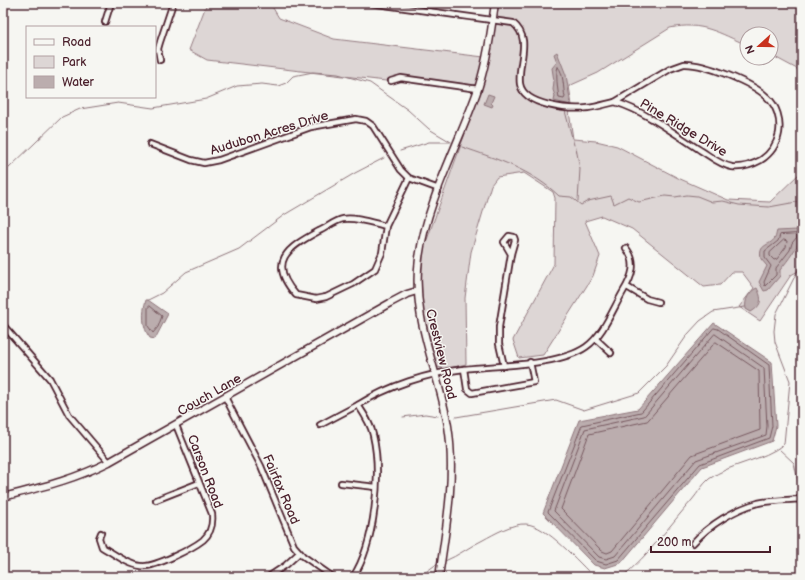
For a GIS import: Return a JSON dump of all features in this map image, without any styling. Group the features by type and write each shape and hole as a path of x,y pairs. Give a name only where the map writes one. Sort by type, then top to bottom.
{"street":[{"path":"105,22 111,3"},
{"path":"160,60 158,48 173,3"},
{"name":"Pine Ridge Drive","path":"370,3 513,23 520,32 524,43 520,85 523,92 530,98 549,105 588,108 615,102 676,66 692,64 703,66 756,88 767,96 775,108 779,119 778,139 772,150 759,161 747,166 732,167 716,160 641,112 615,102"},
{"name":"Crestview Road","path":"439,577 450,489 450,452 448,425 420,315 417,291 419,257 425,230 439,189 478,89 487,55 495,3"},
{"path":"391,81 401,78 478,89"},
{"name":"Audubon Acres Drive","path":"150,144 191,160 204,163 219,160 311,127 356,119 366,121 373,126 401,170 409,178"},
{"path":"386,226 342,219 313,234 285,254 282,259 281,274 296,295 316,299 326,297 353,284 376,269 382,253 386,226 409,178 439,189"},
{"path":"320,425 372,396 435,375 464,369 504,366 561,358 574,354 585,348 596,339 626,287 634,267 633,259 626,248"},
{"path":"504,366 499,344 499,326 510,254"},
{"path":"626,287 647,299 658,302"},
{"name":"Couch Lane","path":"4,496 52,485 83,475 176,425 390,303 407,294 417,291"},
{"path":"3,325 50,379 70,415 109,462"},
{"path":"596,339 611,353"},
{"path":"464,369 467,389 472,393 534,382 530,362"},
{"name":"Fairfax Road","path":"224,397 256,455 294,546 299,553 333,577"},
{"path":"353,577 369,539 374,518 376,487 376,453 373,435 371,427 358,405"},
{"name":"Carson Road","path":"101,533 99,538 102,547 140,566 150,566 203,540 210,532 212,514 176,425"},
{"path":"156,500 199,483"},
{"path":"341,483 376,487"},
{"path":"693,543 711,527 742,508 759,503 802,499"},
{"path":"268,577 286,565 299,553"}],"green space":[{"path":"207,3 270,3 279,18 334,39 484,57 492,3 802,3 802,77 797,69 779,59 779,26 739,26 739,42 710,29 681,26 670,28 598,73 569,86 572,105 569,111 573,139 596,141 617,146 678,178 728,200 770,202 802,171 802,269 791,275 760,321 739,307 754,288 742,272 732,272 720,285 704,287 632,229 602,216 585,221 600,256 593,276 543,355 519,358 513,340 554,264 555,198 553,192 524,173 497,177 491,185 471,252 465,298 466,364 446,369 437,367 423,312 421,278 424,248 482,86 398,76 386,81 207,60 189,50"}],"water":[{"path":"557,52 566,75 571,105 554,101 555,96 553,90 554,81 552,68 557,62 554,54"},
{"path":"488,94 494,96 491,103 493,105 492,107 484,104"},
{"path":"777,231 801,231 802,235 798,244 790,258 780,270 780,276 768,290 764,291 759,282 767,266 761,259 761,250 773,241"},
{"path":"757,288 760,295 760,301 758,307 751,312 746,309 746,300 749,294"},
{"path":"146,300 168,314 155,339 150,338 145,330 143,315"},
{"path":"714,323 772,362 776,426 772,441 702,467 621,563 605,568 594,565 543,513 579,420 638,409"}],"waterway":[{"path":"3,171 9,168 62,117 80,109 118,103 153,108 206,99 237,86 262,84 278,86 286,83 293,76 313,72 338,74 370,83 408,110 429,129 451,142"},
{"path":"565,111 574,145"},
{"path":"400,151 429,142 450,142"},
{"path":"462,147 514,166 537,179 559,196 571,197 581,205 588,201 611,196 614,204 628,197 639,202 665,196 675,197 687,195 697,196 712,202 723,201 739,205 769,207 802,201"},
{"path":"576,148 580,169 578,201"},
{"path":"148,300 162,293 186,272 239,249 284,215 355,173 384,158"},
{"path":"622,577 650,550 709,479 727,469 776,450 784,444 790,381 775,342 774,331 776,314 802,262"},
{"path":"456,417 556,400 584,410 639,393 666,366 688,334 700,321 713,312 745,307"},
{"path":"403,417 425,414 438,416"},
{"path":"779,449 794,463 801,495"},
{"path":"800,511 802,541"},
{"path":"445,561 504,529 515,525 526,524 534,526 553,538 594,577"},
{"path":"419,577 438,563"}]}
